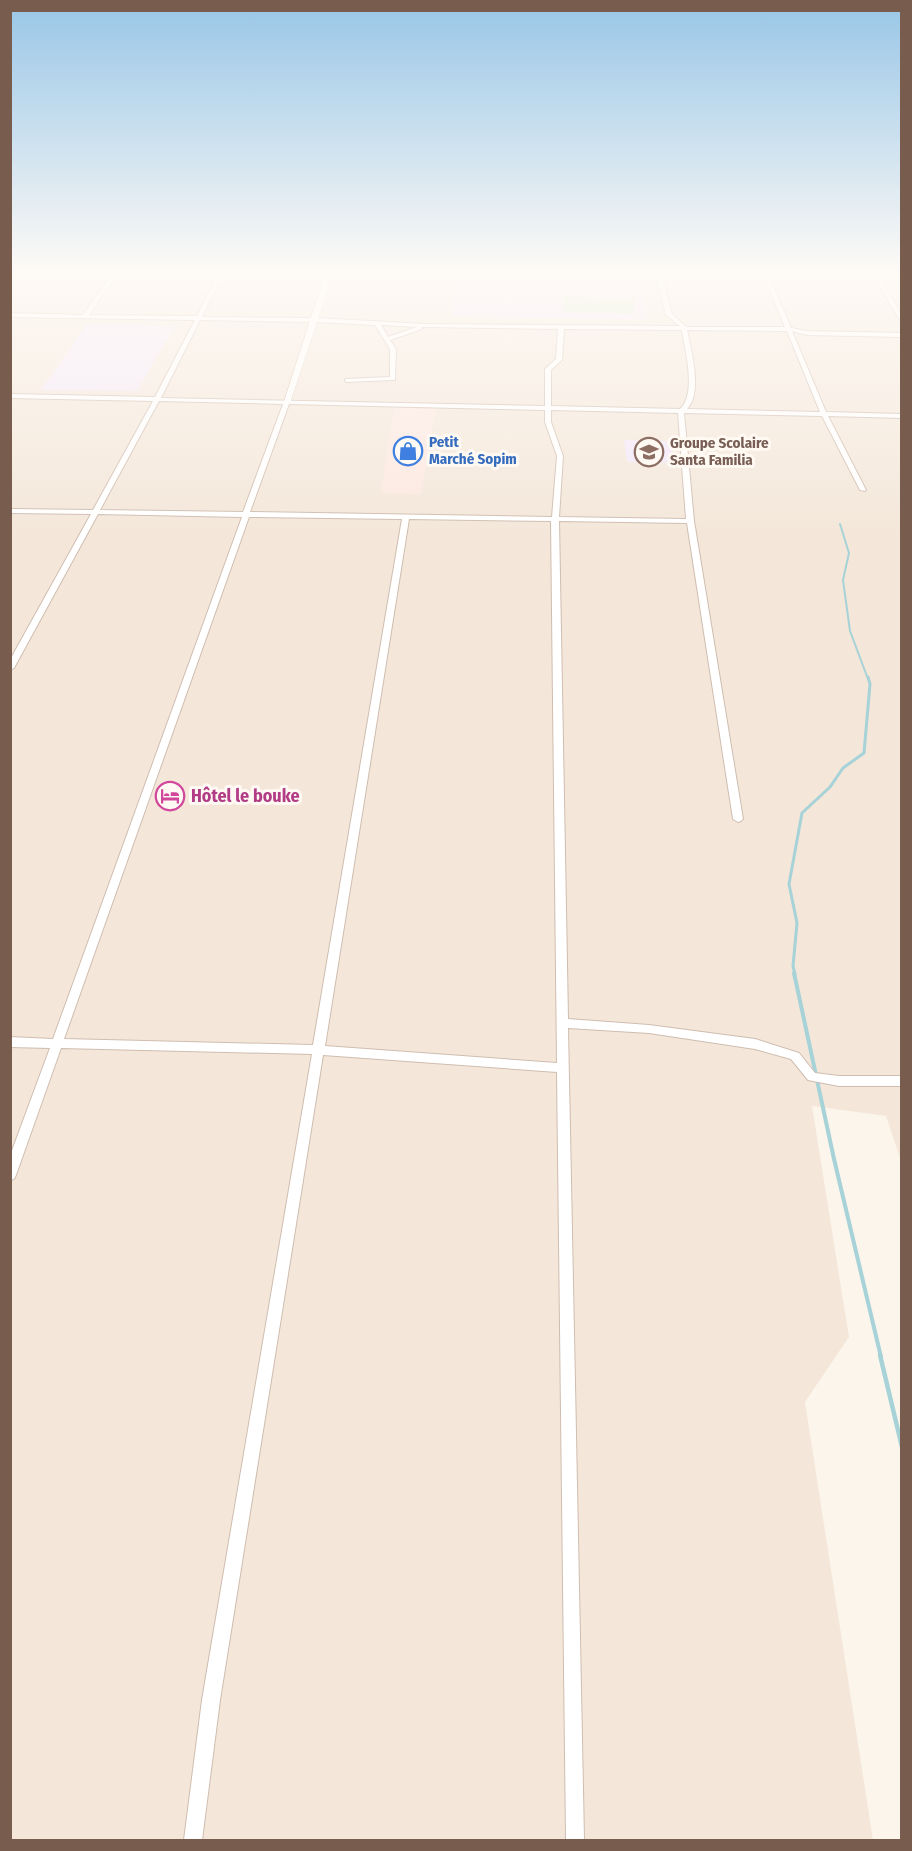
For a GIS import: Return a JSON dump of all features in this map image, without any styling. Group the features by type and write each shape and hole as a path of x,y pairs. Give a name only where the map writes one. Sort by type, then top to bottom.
{"street":[{"path":"10,668 176,360"},
{"path":"10,1175 301,360"},
{"path":"347,380 393,379 393,360"},
{"path":"559,360 548,369 548,422 560,456 555,519 575,1840"},
{"path":"690,360 692,395 688,405 681,412 690,521 738,819"},
{"path":"802,360 824,414 852,464 862,490"},
{"path":"10,396 902,416"},
{"path":"10,511 690,521"},
{"path":"192,1840 215,1677 406,517"},
{"path":"564,1023 649,1029 755,1044 795,1056 812,1077 839,1081 902,1081"},
{"path":"10,1042 56,1045 318,1050 563,1068"}],"shaded area":[{"path":"11,360 901,360 901,1161 886,1116 812,1106 849,1337 805,1402 873,1840 11,1840"},
{"path":"62,360 155,360 137,391 41,390"},
{"name":"Petit Marché Sopim","path":"394,408 436,409 421,494 381,493"},
{"name":"Groupe Scolaire Santa Familia","path":"624,440 670,441 674,463 627,462"}],"waterway":[{"path":"840,524 849,553 843,580 850,631 868,679"},
{"path":"795,974 793,966 797,923 789,884 802,813 830,787 843,768 864,753 870,684 868,677"},
{"path":"794,973 834,1159 881,1357"},
{"path":"880,1355 902,1447"}],"place":[{"name":"Petit Marché Sopim","path":"408,451"},
{"name":"Groupe Scolaire Santa Familia","path":"649,452"},
{"name":"Hôtel le bouke","path":"170,796"}]}
